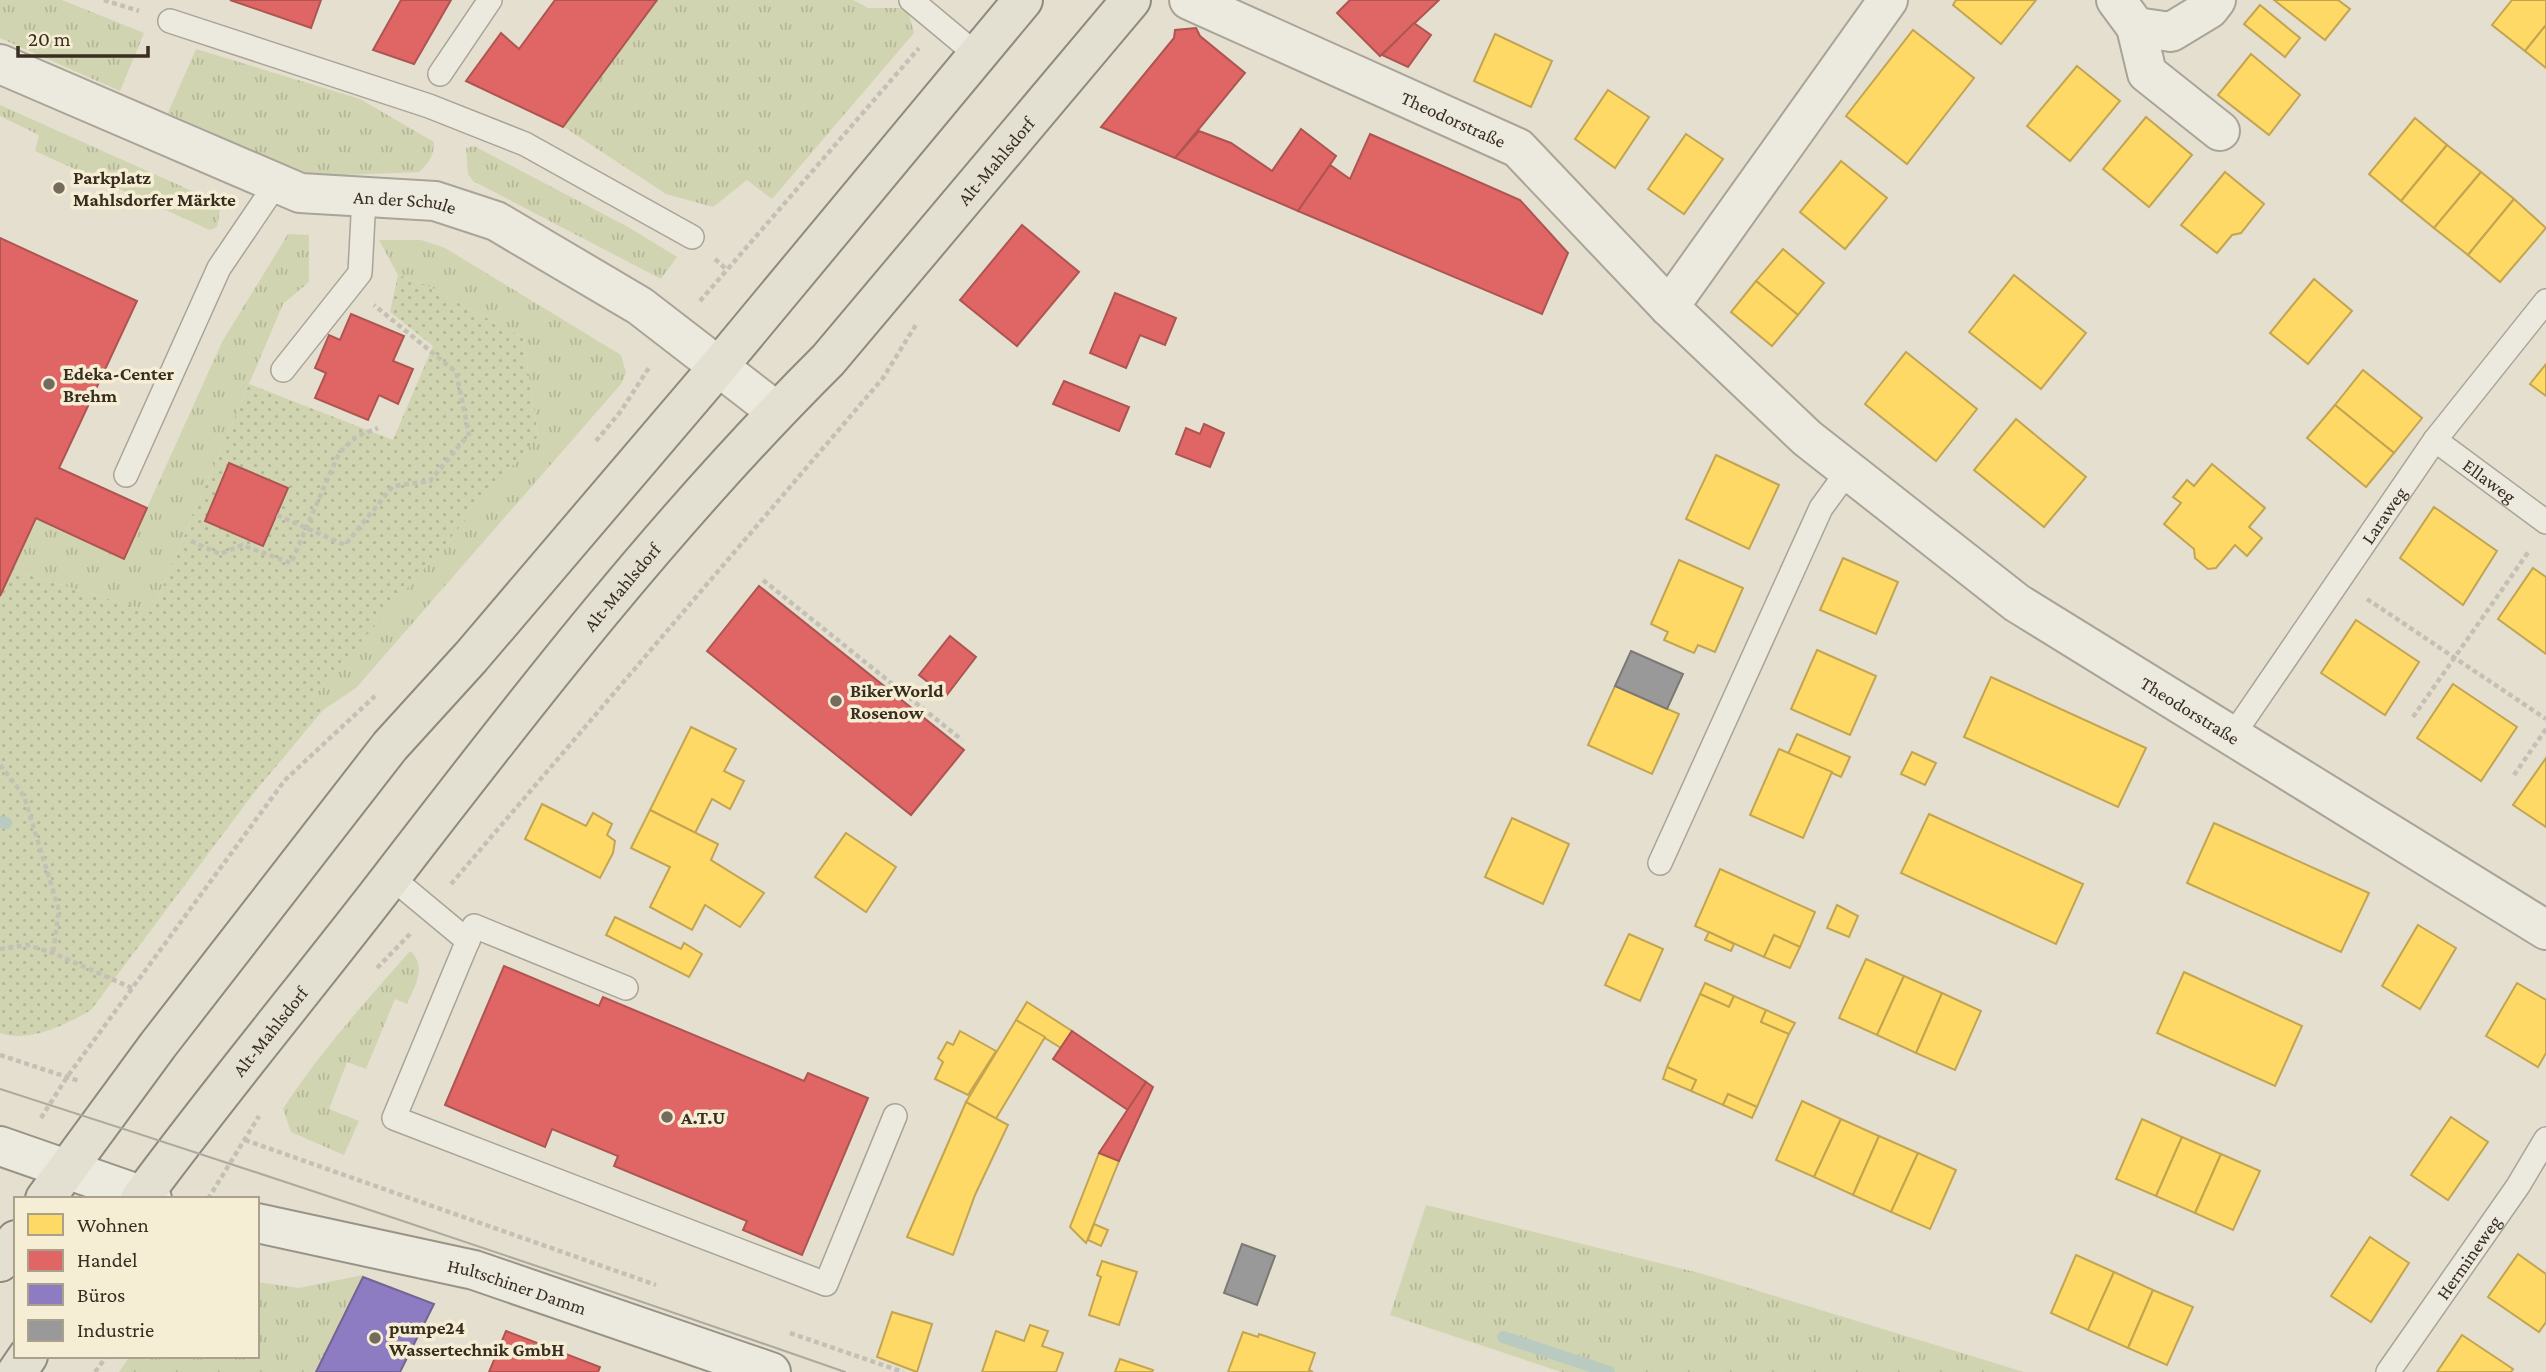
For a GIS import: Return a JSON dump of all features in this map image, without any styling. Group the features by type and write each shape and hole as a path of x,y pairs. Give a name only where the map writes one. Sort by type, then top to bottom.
{"main road":[{"path":"56,1184 158,1045 382,756 471,657 719,366 1023,0"},
{"name":"Alt-Mahlsdorf","path":"145,1197 511,720 776,411 828,360 1130,0"},
{"path":"0,1262 14,1243"}],"street":[{"name":"Theodorstraße","path":"1189,0 1518,148 1669,307 1807,438 2017,603 2231,738 2546,930"},
{"path":"1669,307 1888,0"},
{"path":"2126,14 2171,32 2209,9 2216,0"},
{"path":"2126,14 2147,73 2220,131"},
{"name":"An der Schule","path":"0,64 275,184 300,192 435,201 496,221 640,306 776,411"},
{"path":"10,1149 56,1184 138,1197"},
{"name":"Hultschiner Damm","path":"259,1223 474,1270 771,1372"}],"lane":[{"path":"440,74 490,0"},
{"path":"911,0 977,55"},
{"path":"170,21 459,117 525,144 692,237"},
{"path":"126,475 219,268 275,184"},
{"path":"284,370 359,272 364,197"},
{"name":"Laraweg","path":"2231,738 2435,440 2546,301"},
{"name":"Ellaweg","path":"2435,440 2546,522"},
{"path":"1660,863 1821,508 1847,471"},
{"path":"391,877 468,941"},
{"path":"626,988 474,926 394,1118 826,1284 895,1116"},
{"name":"Hermineweg","path":"2388,1372 2518,1186 2546,1139"}],"path":[{"path":"727,270 940,23"},
{"path":"277,515 345,545 393,486 430,481 469,434 456,372 348,286"},
{"path":"368,977 431,908 883,378 919,319"},
{"path":"191,541 220,554 242,545 291,563 339,453 357,436 378,428"},
{"path":"2413,718 2531,549"},
{"path":"2338,579 2546,719"},
{"path":"763,580 962,740"},
{"path":"2514,775 2546,729"},
{"path":"0,765 24,796 59,910 53,953"},
{"path":"0,949 27,945 53,953 132,988"},
{"path":"10,1149 90,1046"},
{"path":"0,1055 67,1077"},
{"path":"209,1197 264,1108"},
{"path":"284,1154 416,1201"}],"green space":[{"path":"0,0 62,0 144,33 120,91 0,38"},
{"path":"657,0 853,0 868,8 907,8 914,33 772,199 747,180 713,207 666,194 564,127"},
{"path":"196,49 360,99 434,142 430,159 419,172 317,176 299,171 168,113"},
{"path":"0,105 221,204 217,227 210,230 35,151 39,135 0,116"},
{"path":"474,146 628,227 677,257 661,279 473,181 468,174 466,148"},
{"path":"288,234 309,235 309,282 283,304 152,612 11,570 36,518 124,559 222,342"},
{"path":"379,240 421,240 445,248 621,355 626,373 621,384 356,688 323,710 309,702 538,435 523,338 426,285 398,275"},
{"path":"398,275 426,285 523,338 538,436 310,701 323,710 253,794 91,1010 47,1031 23,1036 0,1033 0,594 11,570 152,612 249,384 393,440 433,346 390,312"},
{"path":"410,951 419,970 407,1004 395,999 366,1069 347,1062 329,1109 359,1121 344,1155 291,1132 283,1109 328,1047"},
{"path":"1426,1205 1703,1274 2024,1372 1561,1372 1390,1315"},
{"path":"363,1275 316,1372 119,1372 129,1358 259,1358 259,1282 299,1288"}],"building: Wohnen":[{"path":"1956,0 2036,0 2001,44 1953,5"},
{"path":"2274,0 2338,0 2350,9 2325,40"},
{"path":"2512,0 2546,0 2546,25 2525,51 2492,25"},
{"path":"2260,5 2300,38 2285,57 2244,24"},
{"path":"2546,25 2546,68 2525,51"},
{"path":"1913,30 1974,78 1907,164 1846,116"},
{"path":"1495,34 1552,61 1531,107 1474,81"},
{"path":"2251,54 2300,95 2269,135 2218,95"},
{"path":"2077,66 2120,101 2070,161 2027,126"},
{"path":"1608,90 1649,117 1615,168 1575,139"},
{"path":"2146,117 2192,155 2149,207 2103,169"},
{"path":"2415,118 2447,145 2401,201 2369,174"},
{"path":"1686,134 1723,159 1684,214 1648,189"},
{"path":"2447,145 2481,172 2434,228 2401,201"},
{"path":"1841,161 1887,198 1845,249 1800,212"},
{"path":"2225,172 2264,204 2241,233 2232,235 2217,253 2181,225"},
{"path":"2481,172 2514,199 2468,255 2434,228"},
{"path":"2514,199 2546,228 2500,282 2468,255"},
{"path":"1783,249 1824,283 1798,315 1756,281"},
{"path":"2014,275 2086,333 2041,389 1969,332"},
{"path":"2314,279 2352,311 2308,364 2270,333"},
{"path":"1756,281 1798,315 1772,346 1731,312"},
{"path":"1906,352 1977,409 1936,461 1865,404"},
{"path":"2546,364 2546,396 2530,384"},
{"path":"2363,370 2422,418 2394,453 2335,405"},
{"path":"2335,405 2394,453 2366,487 2307,438"},
{"path":"2016,419 2086,477 2044,527 1974,470"},
{"path":"1716,455 1779,485 1749,549 1686,519"},
{"path":"2212,464 2265,508 2249,527 2262,538 2247,556 2235,545 2216,568 2208,569 2195,558 2194,549 2164,524 2181,503 2173,497 2187,480 2194,486"},
{"path":"2434,507 2497,551 2463,605 2400,558"},
{"path":"1843,558 1898,582 1876,634 1820,610"},
{"path":"1679,560 1743,588 1715,652 1698,645 1694,653 1664,640 1668,632 1651,624"},
{"path":"2533,568 2546,577 2546,654 2498,619"},
{"path":"2356,620 2419,662 2385,715 2321,673"},
{"path":"1817,650 1876,676 1850,735 1791,709"},
{"path":"1991,677 2146,748 2118,807 1964,737"},
{"path":"2453,684 2517,727 2481,781 2417,738"},
{"path":"1615,686 1679,714 1652,774 1588,745"},
{"path":"691,727 736,749 724,771 744,781 730,809 712,799 695,833 650,810"},
{"path":"1797,734 1850,757 1841,777 1788,754"},
{"path":"1779,749 1832,772 1803,838 1750,815"},
{"path":"1912,752 1936,763 1925,785 1901,774"},
{"path":"2546,758 2546,827 2513,805"},
{"path":"542,804 586,826 593,813 612,824 607,835 615,841 613,853 600,878 525,839"},
{"path":"650,810 718,844 711,860 764,893 740,927 705,905 692,930 650,907 670,867 631,848"},
{"path":"1929,814 2083,884 2056,944 1901,873"},
{"path":"1512,818 1569,844 1543,904 1485,877"},
{"path":"2214,823 2369,893 2341,952 2187,883"},
{"path":"846,833 896,867 866,912 815,877"},
{"path":"1720,869 1815,912 1800,947 1774,935 1764,957 1695,926"},
{"path":"1837,905 1858,916 1849,937 1827,928"},
{"path":"615,917 681,949 684,943 702,954 689,977 606,935"},
{"path":"2418,925 2456,948 2420,1009 2382,986"},
{"path":"1709,932 1734,944 1731,951 1705,940"},
{"path":"1629,934 1663,949 1640,1001 1605,985"},
{"path":"1774,935 1800,947 1790,968 1764,957"},
{"path":"1866,959 1904,976 1877,1035 1839,1018"},
{"path":"2184,972 2302,1026 2275,1086 2157,1033"},
{"path":"1904,976 1942,993 1916,1053 1877,1035"},
{"path":"1705,983 1734,996 1729,1007 1700,994"},
{"path":"2517,983 2546,1000 2546,1053 2538,1067 2486,1036"},
{"path":"1942,993 1981,1011 1955,1070 1916,1053"},
{"path":"1700,994 1729,1007 1734,996 1766,1010 1761,1022 1789,1034 1757,1107 1728,1094 1723,1105 1691,1091 1696,1080 1667,1067"},
{"path":"1027,1002 1072,1031 1061,1048 1016,1020"},
{"path":"1766,1010 1795,1023 1789,1034 1761,1022"},
{"path":"1016,1020 1045,1037 995,1120 966,1102"},
{"path":"960,1031 996,1051 968,1095 935,1079 943,1062 938,1058 947,1042 953,1045"},
{"path":"1667,1067 1696,1080 1691,1091 1663,1079"},
{"path":"1728,1094 1757,1107 1752,1118 1723,1105"},
{"path":"1802,1101 1841,1119 1814,1177 1776,1160"},
{"path":"966,1102 1008,1125 975,1195 953,1255 907,1237"},
{"path":"2451,1117 2488,1142 2448,1200 2411,1175"},
{"path":"1841,1119 1879,1136 1853,1195 1814,1177"},
{"path":"2142,1119 2182,1137 2156,1196 2116,1179"},
{"path":"1879,1136 1918,1153 1891,1212 1853,1195"},
{"path":"2182,1137 2221,1154 2195,1213 2156,1196"},
{"path":"1099,1153 1119,1161 1086,1243 1070,1227"},
{"path":"1918,1153 1956,1170 1930,1229 1891,1212"},
{"path":"2221,1154 2260,1171 2233,1230 2195,1213"},
{"path":"1094,1224 1108,1230 1101,1246 1088,1240"},
{"path":"2370,1237 2409,1263 2371,1322 2331,1296"},
{"path":"2518,1254 2546,1274 2546,1322 2539,1332 2488,1297"},
{"path":"2076,1255 2114,1272 2088,1330 2051,1313"},
{"path":"1102,1261 1137,1272 1119,1325 1089,1315 1101,1277 1097,1275"},
{"path":"2114,1272 2153,1290 2128,1348 2088,1330"},
{"path":"2153,1290 2193,1307 2167,1365 2128,1348"},
{"path":"892,1312 932,1324 917,1372 877,1357"},
{"path":"1030,1325 1048,1331 1042,1346 1063,1353 1056,1372 982,1372 996,1331 1024,1341"},
{"path":"1243,1332 1258,1337 1259,1334 1315,1353 1309,1370 1313,1372 1228,1372"},
{"path":"2462,1335 2513,1369 2511,1372 2437,1372"},
{"path":"1120,1359 1153,1370 1115,1372"}],"building: Handel":[{"path":"230,0 321,0 311,28"},
{"path":"401,0 451,0 414,64 373,50"},
{"path":"555,0 657,0 563,127 466,81 501,33 519,49"},
{"path":"1350,0 1439,0 1380,56 1337,13"},
{"path":"1414,23 1431,35 1408,67 1382,55"},
{"path":"1196,28 1200,36 1245,73 1175,158 1101,127 1174,38 1175,30"},
{"path":"1301,129 1336,156 1298,211 1175,158 1199,131 1231,143 1272,171"},
{"path":"1370,134 1520,200 1568,253 1542,314 1298,211 1330,165 1350,179"},
{"path":"1022,225 1079,272 1017,346 960,300"},
{"name":"Edeka-Center Brehm","path":"0,238 137,301 59,468 147,508 124,559 36,518 0,596"},
{"path":"1115,293 1176,318 1165,345 1140,335 1126,368 1090,353"},
{"path":"351,314 404,336 393,361 413,369 398,404 379,395 368,420 315,398 326,373 315,368 329,335 340,340"},
{"path":"1064,381 1129,407 1119,431 1053,404"},
{"path":"1204,424 1224,433 1210,467 1176,454 1186,428 1200,434"},
{"path":"229,463 288,488 263,546 205,521"},
{"name":"BikerWorld Rosenow","path":"759,586 964,750 911,815 707,651"},
{"path":"950,636 976,657 946,696 919,675"},
{"name":"A.T.U","path":"504,966 599,1006 603,997 804,1081 808,1073 868,1098 802,1255 743,1230 747,1221 614,1166 618,1156 552,1129 545,1147 445,1105"},
{"path":"1072,1031 1146,1082 1128,1110 1053,1059"},
{"path":"1146,1082 1153,1087 1119,1161 1099,1153"},
{"path":"506,1331 600,1367 598,1372 489,1372"}],"building: Büros":[{"name":"pumpe24 Wassertechnik GmbH","path":"363,1277 434,1304 400,1372 316,1372"}],"building: Industrie":[{"path":"1631,651 1683,674 1667,709 1615,686"},
{"path":"1242,1244 1275,1256 1257,1305 1224,1293"}],"waterway":[{"path":"0,822 6,823"},
{"path":"1503,1337 1609,1372"}],"tram line":[{"path":"0,1089 423,1228 845,1372"}],"place":[{"name":"Parkplatz Mahlsdorfer Märkte","path":"59,188"},
{"name":"Edeka-Center Brehm","path":"49,384"},
{"name":"BikerWorld Rosenow","path":"836,701"},
{"name":"A.T.U","path":"667,1117"},
{"name":"pumpe24 Wassertechnik GmbH","path":"375,1338"}]}
